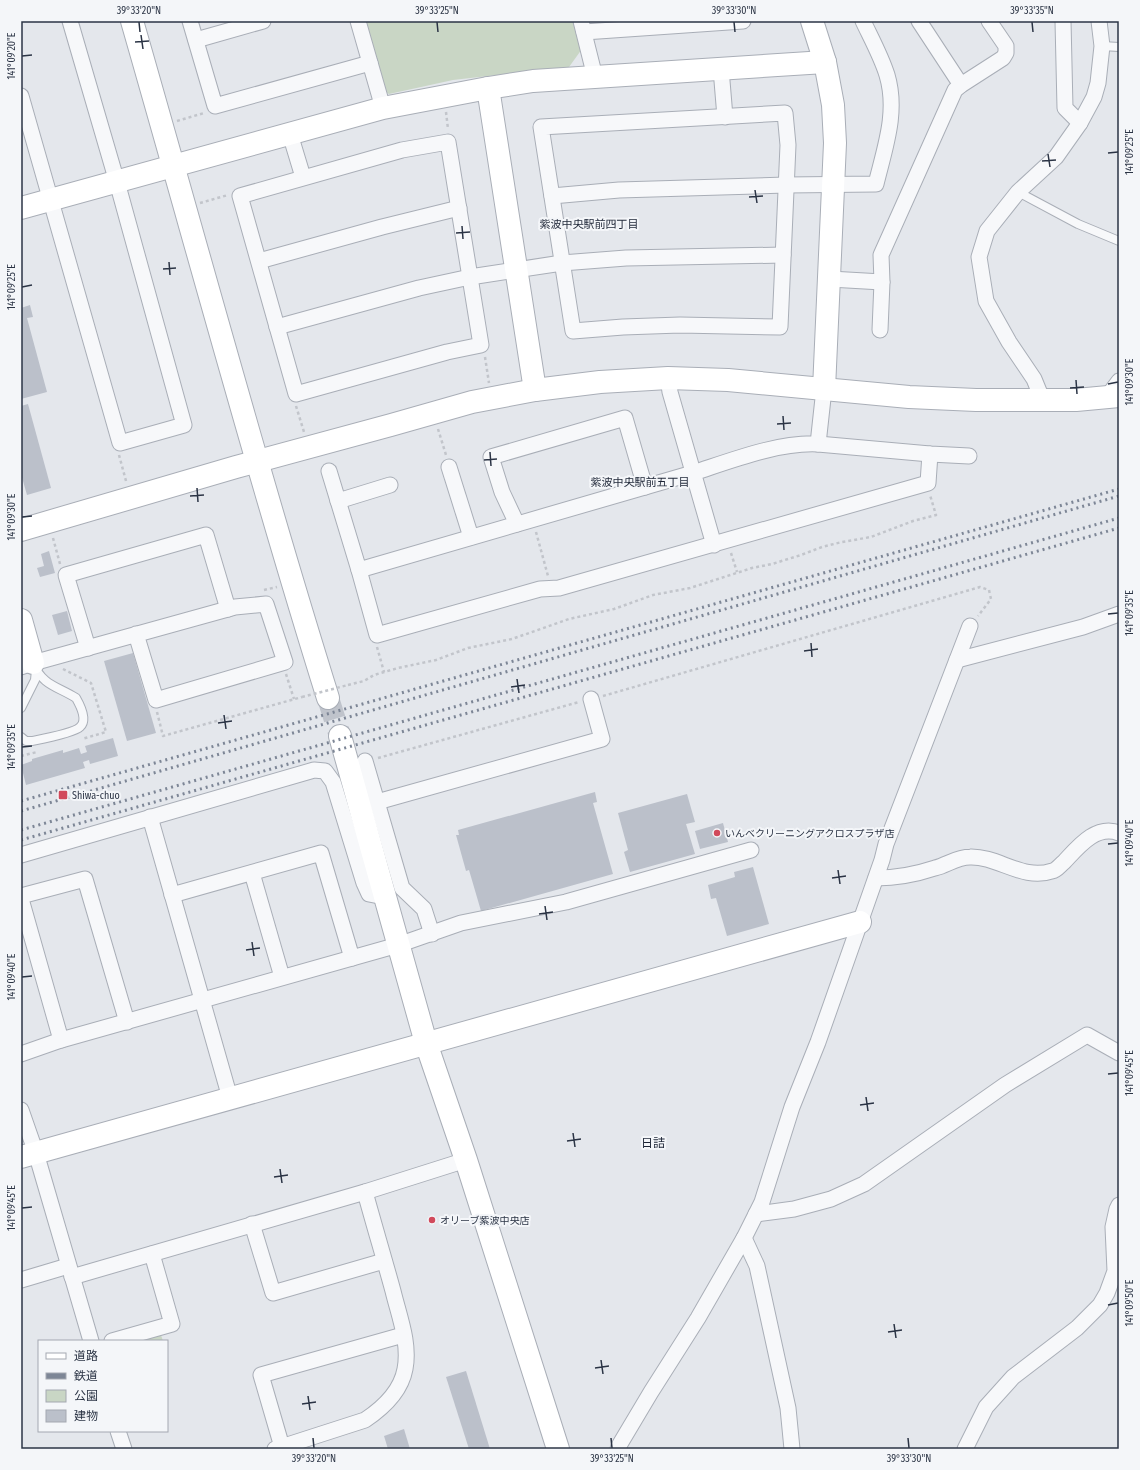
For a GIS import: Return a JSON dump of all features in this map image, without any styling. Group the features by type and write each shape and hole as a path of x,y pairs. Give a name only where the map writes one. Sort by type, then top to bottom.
{"street":[{"path":"21,96 120,444 184,425 117,182 70,21"},
{"path":"132,21 257,461 328,698"},
{"path":"190,21 215,106 370,63"},
{"path":"196,40 263,21"},
{"path":"358,21 383,108"},
{"path":"595,77 582,26 743,21"},
{"path":"812,21 826,62 833,104 835,143 824,390 818,444"},
{"path":"552,196 619,190 876,184 892,119 891,96 887,74 863,21"},
{"path":"919,21 961,85"},
{"path":"880,330 882,282 881,255 955,90 1002,58 1006,53 1006,46 989,21"},
{"path":"1063,21 1065,108 1080,122"},
{"path":"1043,401 1034,378 1009,342 986,302 979,257 987,231 1018,192 1056,157 1080,122 1094,97 1098,83 1102,46 1099,21"},
{"path":"21,208 383,108 488,88 533,81 826,62"},
{"path":"721,69 725,117"},
{"path":"488,88 535,390"},
{"path":"785,113 788,145 786,185 780,328 680,325 573,331 541,127 785,113"},
{"path":"290,134 303,178"},
{"path":"448,142 481,345 447,352 296,394 240,196 402,150 448,142"},
{"path":"259,261 382,227 459,208"},
{"path":"277,328 419,288 470,277 562,263 626,258 783,255"},
{"path":"830,279 882,282"},
{"path":"21,530 257,461 472,402 535,390 600,382 668,378 728,380 910,397 1043,401 1076,400 1115,391"},
{"path":"668,378 670,392 693,473 721,543"},
{"path":"517,524 502,492 491,457 625,418 645,487"},
{"path":"358,570 744,457 780,448 818,444 969,456"},
{"path":"329,471 377,635 540,589 559,588 721,543 926,483 928,482 930,454"},
{"path":"449,467 471,538"},
{"path":"338,501 390,485"},
{"path":"88,648 66,575 206,535 228,609"},
{"path":"21,620 30,666 136,634 235,607 266,604 285,662 156,700 136,634"},
{"path":"957,660 1083,627 1119,614"},
{"path":"618,1449 651,1392 698,1318 744,1238 762,1202 792,1107 818,1042 876,878 886,844 970,626"},
{"path":"377,802 602,739 591,699"},
{"path":"340,736 426,1043 466,1160 558,1449"},
{"path":"365,761 402,888 424,909 432,934"},
{"path":"21,855 314,770 325,771 333,782 364,883 369,894 384,897"},
{"path":"150,817 230,1098"},
{"path":"876,878 912,876 938,868 959,858 969,857 978,857 1016,870 1042,874 1055,870 1086,840 1096,833 1119,833"},
{"path":"21,1054 61,1040 398,945 461,923 566,902 751,850"},
{"path":"172,895 321,853 352,958"},
{"path":"252,873 282,977"},
{"path":"61,1040 21,897 85,879 127,1022"},
{"path":"28,1155 860,922"},
{"path":"756,1214 794,1208 831,1199 864,1184 1005,1085 1087,1034 1119,1053"},
{"path":"21,1110 28,1155 70,1272 91,1340"},
{"path":"21,1280 70,1272 152,1254 365,1192 466,1160"},
{"path":"365,1192 384,1261 403,1335 407,1355 405,1370 401,1382 392,1396 378,1411 365,1420 279,1448 261,1375 403,1335"},
{"path":"965,1449 986,1407 1013,1377 1077,1328 1100,1305 1107,1293 1115,1271 1113,1227 1119,1205"},
{"path":"252,1224 273,1293 384,1261"},
{"path":"744,1238 757,1266 788,1408 792,1449"},
{"path":"116,1340 172,1324 152,1254"},
{"path":"118,1432 124,1449"}],"lane":[{"path":"1102,46 1119,47"},
{"path":"1018,192 1078,224 1119,241"},
{"path":"21,708 35,680 30,666"},
{"path":"21,737 26,741 32,741 74,730 81,727 83,722 83,715 76,698 52,685 30,666"}],"path":[{"path":"176,121 210,111 215,106"},
{"path":"446,112 449,135 448,142"},
{"path":"199,204 232,194 240,196"},
{"path":"481,345 484,352 489,384"},
{"path":"296,394 295,401 305,434"},
{"path":"437,426 449,467"},
{"path":"120,444 118,451 127,484"},
{"path":"156,700 155,707 163,736 364,681 374,675 384,672 436,660 468,648 512,639 569,619 608,611 653,595 690,588 737,572 801,556 822,547 871,537 913,521 936,515 926,483"},
{"path":"535,528 552,588"},
{"path":"52,535 62,571 66,575"},
{"path":"721,543 737,572"},
{"path":"262,590 277,586"},
{"path":"365,761 591,699 980,587 990,590 991,599 970,626"},
{"path":"377,635 376,643 384,672"},
{"path":"282,662 294,699"}],"green space":[{"path":"364,21 574,21 582,49 569,67 453,80 389,94 383,91"},
{"path":"160,1332 163,1340 145,1340 144,1337"}],"building":[{"path":"30,305 33,317 27,318 47,392 21,399 21,308"},
{"path":"28,404 51,488 27,495 21,474 21,406"},
{"path":"49,551 55,573 40,577 37,568 44,566 41,554"},
{"path":"67,611 72,631 58,635 52,615"},
{"path":"133,653 156,733 127,741 104,661"},
{"path":"113,738 118,756 90,764 89,760 83,762 85,768 26,785 21,765 32,761 32,759 63,750 63,753 79,748 81,754 87,752 85,746"},
{"path":"595,792 597,802 593,803 613,874 481,911 469,870 466,871 456,835 459,835 458,830"},
{"path":"687,794 695,822 686,824 695,854 630,872 624,852 628,850 618,813"},
{"path":"723,823 728,842 700,849 695,831"},
{"path":"753,867 769,924 727,936 716,898 711,899 708,885 735,877 734,872"},
{"path":"466,1371 490,1449 469,1449 446,1377"},
{"path":"404,1429 410,1449 388,1449 384,1436"}],"tunnel":[{"path":"328,698 340,736"}],"railway":[{"path":"21,801 1119,489"},
{"path":"21,811 1119,496"},
{"path":"21,830 1119,518"},
{"path":"21,840 1119,528"}],"place":[{"name":"Shiwa-chuo","path":"63,795"},
{"name":"いんべクリーニングアクロスプラザ店","path":"717,833"},
{"name":"オリーブ紫波中央店","path":"432,1220"}],"district":[{"name":"紫波中央駅前四丁目","path":"589,224"},
{"name":"紫波中央駅前五丁目","path":"640,482"},
{"name":"日詰","path":"653,1143"}]}
